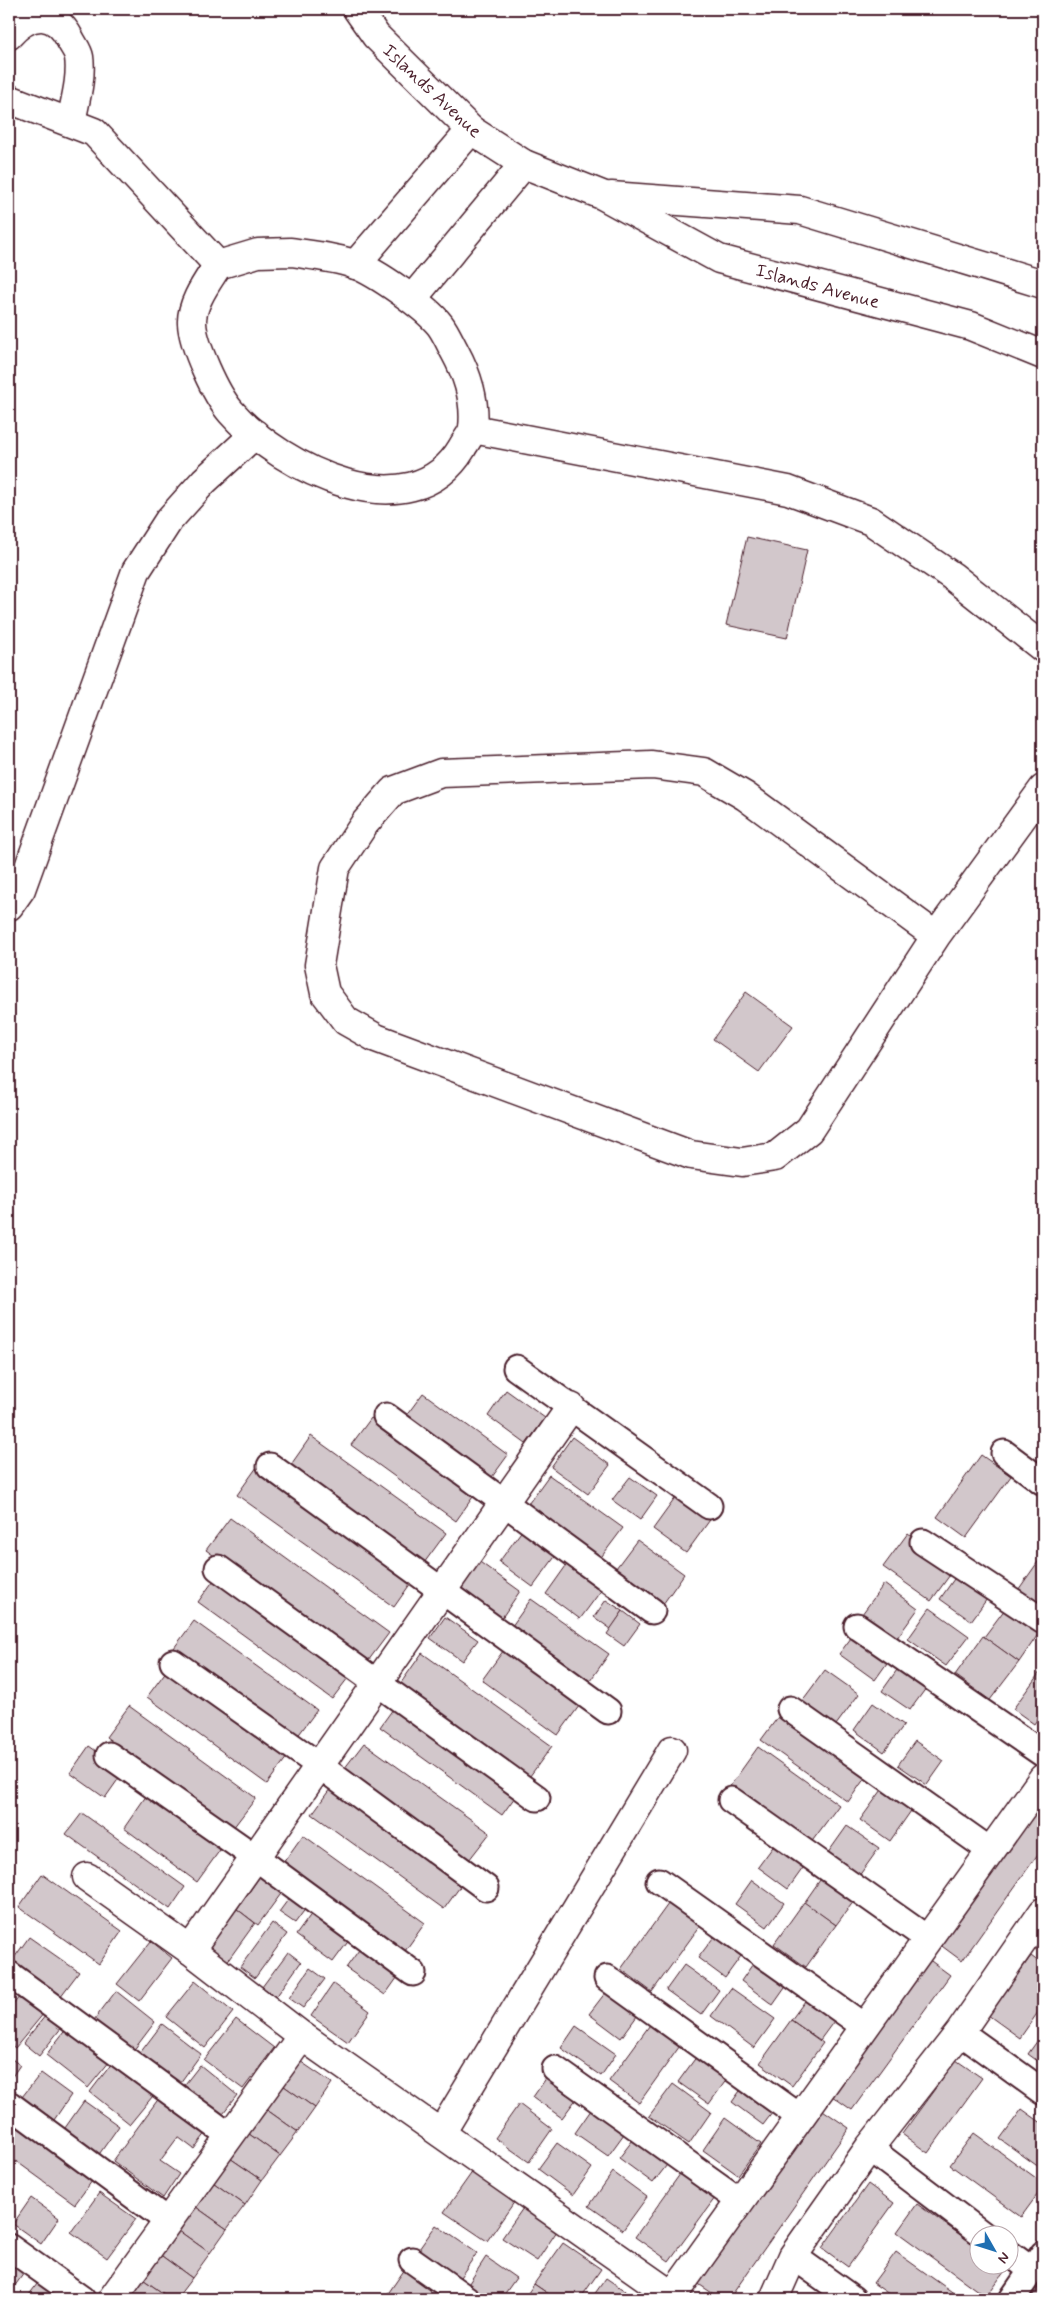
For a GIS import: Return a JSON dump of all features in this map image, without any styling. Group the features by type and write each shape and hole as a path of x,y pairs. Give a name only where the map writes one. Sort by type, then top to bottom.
{"street":[{"name":"Islands Avenue","path":"357,9 376,36 470,130 524,164 602,195 719,259 971,326 1043,355"},
{"path":"9,35 32,17 43,17 55,21 67,33 79,55 77,89 71,122"},
{"path":"9,99 94,132 218,265"},
{"path":"354,264 470,130"},
{"path":"412,299 524,164"},
{"name":"Islands Avenue","path":"602,195 800,210 1043,284"},
{"path":"291,252 354,264 412,299 440,325 457,356 470,387 473,429 456,458 438,476 414,485 388,490 361,487 305,467 254,434 230,411 213,385 200,356 192,322 200,293 218,265 258,254 291,252"},
{"path":"473,429 788,490 871,521 952,576 1043,648"},
{"path":"9,906 22,889 136,571 169,520 204,481 254,434"},
{"path":"936,936 745,796 704,772 652,766 441,773 393,791 365,823 335,868 319,964 325,993 346,1021 376,1038 691,1155 742,1162 775,1157 809,1130 936,936 1043,789"},
{"path":"516,1368 709,1506"},
{"path":"190,1950 571,1407"},
{"path":"386,1416 652,1611"},
{"path":"1004,1454 1043,1482"},
{"path":"270,1466 441,1592 608,1711"},
{"path":"923,1542 1043,1621"},
{"path":"218,1568 538,1798"},
{"path":"857,1626 1043,1754"},
{"path":"173,1662 320,1766 486,1888"},
{"path":"790,1709 991,1851"},
{"path":"441,2133 672,1750"},
{"path":"109,1755 255,1857 413,1973"},
{"path":"87,1878 190,1950 302,2036 675,2297 740,2201 1043,1778"},
{"path":"731,1800 928,1939"},
{"path":"659,1881 865,2027"},
{"path":"774,2299 793,2256 869,2148 960,2032 1040,1922"},
{"path":"9,1974 230,2136"},
{"path":"607,1978 800,2117"},
{"path":"960,2032 1043,2092"},
{"path":"112,2299 302,2036"},
{"path":"555,2069 740,2201"},
{"path":"9,2104 168,2222"},
{"path":"869,2148 972,2226"},
{"path":"9,2247 82,2299"},
{"path":"793,2256 853,2299"},
{"path":"1012,2299 1038,2262 1020,2257"},
{"path":"412,2260 467,2299"}],"building":[{"path":"747,537 807,550 787,638 726,625"},
{"path":"746,992 793,1026 759,1072 713,1039"},
{"path":"506,1390 545,1418 526,1444 488,1416"},
{"path":"423,1393 508,1455 492,1477 406,1416"},
{"path":"371,1418 475,1494 456,1521 351,1445"},
{"path":"311,1436 446,1533 424,1563 290,1466"},
{"path":"572,1437 610,1465 588,1494 551,1467"},
{"path":"981,1455 1011,1476 966,1538 937,1517"},
{"path":"257,1467 413,1580 394,1607 237,1495"},
{"path":"549,1475 623,1528 599,1560 526,1507"},
{"path":"630,1477 657,1496 640,1520 612,1500"},
{"path":"679,1493 712,1517 686,1553 653,1529"},
{"path":"230,1518 389,1633 365,1665 206,1550"},
{"path":"523,1529 557,1554 533,1587 499,1562"},
{"path":"908,1533 955,1568 931,1601 883,1567"},
{"path":"637,1540 684,1574 661,1607 613,1572"},
{"path":"1040,1559 1043,1561 1043,1613 1016,1593"},
{"path":"477,1560 520,1591 497,1625 453,1593"},
{"path":"568,1563 603,1588 580,1619 546,1594"},
{"path":"961,1569 992,1592 971,1621 940,1599"},
{"path":"219,1573 354,1670 332,1699 198,1602"},
{"path":"884,1584 918,1609 897,1638 862,1614"},
{"path":"531,1599 609,1654 585,1688 507,1633"},
{"path":"606,1600 623,1611 611,1629 594,1617"},
{"path":"930,1608 969,1636 946,1666 908,1639"},
{"path":"1005,1609 1039,1633 1019,1662 984,1637"},
{"path":"623,1611 640,1624 624,1646 607,1634"},
{"path":"445,1617 478,1640 462,1661 430,1638"},
{"path":"194,1621 317,1710 294,1741 171,1652"},
{"path":"983,1636 1019,1662 990,1700 955,1675"},
{"path":"851,1638 887,1663 875,1680 839,1654"},
{"path":"506,1647 582,1702 558,1735 482,1680"},
{"path":"422,1653 552,1746 527,1780 398,1687"},
{"path":"904,1660 932,1680 910,1710 882,1691"},
{"path":"1043,1668 1043,1711 1034,1724 1013,1709"},
{"path":"167,1670 287,1757 267,1784 147,1697"},
{"path":"825,1670 859,1694 836,1725 802,1701"},
{"path":"398,1702 520,1790 502,1815 380,1727"},
{"path":"873,1703 904,1725 884,1752 854,1730"},
{"path":"129,1706 256,1798 233,1828 106,1737"},
{"path":"781,1713 867,1775 848,1802 761,1740"},
{"path":"915,1741 944,1761 927,1785 898,1765"},
{"path":"364,1743 490,1833 469,1860 344,1769"},
{"path":"89,1746 124,1771 105,1798 70,1773"},
{"path":"758,1747 839,1805 810,1844 730,1786"},
{"path":"335,1782 467,1877 444,1909 312,1814"},
{"path":"884,1787 913,1808 890,1841 860,1820"},
{"path":"151,1789 225,1843 197,1882 124,1828"},
{"path":"1043,1795 1043,1847 962,1961 931,1938"},
{"path":"82,1813 185,1887 170,1909 66,1834"},
{"path":"847,1826 879,1848 856,1880 825,1857"},
{"path":"303,1835 425,1923 405,1951 283,1863"},
{"path":"778,1840 808,1861 788,1889 758,1867"},
{"path":"827,1870 860,1893 836,1925 804,1903"},
{"path":"42,1874 122,1931 99,1964 19,1907"},
{"path":"261,1875 283,1891 258,1925 237,1909"},
{"path":"752,1880 784,1903 767,1927 735,1904"},
{"path":"293,1893 309,1904 295,1923 279,1912"},
{"path":"671,1900 702,1923 652,1992 621,1969"},
{"path":"804,1902 836,1925 806,1967 774,1944"},
{"path":"237,1909 255,1923 224,1966 205,1952"},
{"path":"312,1913 350,1939 333,1962 296,1935"},
{"path":"272,1923 287,1934 255,1978 240,1967"},
{"path":"719,1930 746,1949 725,1978 698,1958"},
{"path":"29,1937 79,1972 57,2001 9,1965"},
{"path":"151,1941 172,1958 139,2001 117,1984"},
{"path":"364,1943 402,1971 385,1995 346,1968"},
{"path":"288,1952 301,1962 276,1997 262,1987"},
{"path":"920,1953 950,1975 852,2110 822,2089"},
{"path":"759,1955 792,1978 773,2005 741,1981"},
{"path":"1031,1956 1043,1965 1043,2005 1020,2038 988,2015"},
{"path":"684,1965 719,1990 701,2015 666,1990"},
{"path":"310,1968 325,1979 303,2008 289,1998"},
{"path":"195,1981 233,2012 205,2048 166,2017"},
{"path":"9,1982 19,1990 9,2003"},
{"path":"819,1982 848,2002 820,2040 791,2020"},
{"path":"333,1984 370,2011 348,2042 311,2016"},
{"path":"26,1988 49,2007 15,2048 9,2043 9,2010"},
{"path":"609,1988 640,2012 621,2038 589,2014"},
{"path":"731,1988 775,2019 754,2048 711,2016"},
{"path":"116,1991 155,2022 133,2051 94,2020"},
{"path":"46,2015 62,2027 39,2056 23,2043"},
{"path":"236,2019 274,2048 243,2089 204,2060"},
{"path":"791,2020 823,2043 792,2086 760,2063"},
{"path":"652,2022 682,2043 639,2103 609,2081"},
{"path":"162,2024 201,2054 180,2083 140,2053"},
{"path":"576,2026 616,2054 601,2076 561,2048"},
{"path":"67,2028 110,2061 88,2088 46,2055"},
{"path":"1043,2033 1043,2065 1028,2054"},
{"path":"697,2056 727,2079 709,2104 678,2082"},
{"path":"9,2057 20,2065 9,2081"},
{"path":"294,2057 332,2083 315,2108 277,2081"},
{"path":"116,2058 157,2091 130,2124 90,2092"},
{"path":"956,2060 982,2078 928,2153 902,2134"},
{"path":"200,2065 237,2095 220,2117 182,2088"},
{"path":"41,2073 71,2095 54,2120 22,2097"},
{"path":"547,2077 577,2098 562,2118 533,2097"},
{"path":"750,2077 782,2100 763,2125 732,2102"},
{"path":"277,2081 315,2108 298,2132 260,2105"},
{"path":"673,2084 711,2112 689,2144 649,2116"},
{"path":"165,2090 213,2124 194,2149 178,2137 160,2161 179,2174 163,2198 113,2161"},
{"path":"84,2101 119,2126 95,2160 60,2135"},
{"path":"596,2103 629,2127 608,2156 575,2133"},
{"path":"519,2104 552,2129 529,2162 495,2138"},
{"path":"260,2105 298,2132 280,2156 242,2129"},
{"path":"817,2106 849,2128 729,2299 721,2299 694,2281"},
{"path":"9,2109 98,2173 75,2204 9,2156"},
{"path":"1022,2109 1043,2124 1043,2170 1000,2139"},
{"path":"725,2118 761,2144 738,2175 703,2150"},
{"path":"242,2129 280,2156 262,2180 224,2154"},
{"path":"974,2133 1043,2183 1043,2187 1021,2217 950,2165"},
{"path":"636,2136 670,2161 653,2183 619,2158"},
{"path":"557,2143 592,2168 573,2195 538,2169"},
{"path":"224,2154 262,2180 245,2205 207,2178"},
{"path":"688,2163 723,2187 669,2261 635,2237"},
{"path":"473,2171 515,2201 487,2241 444,2212"},
{"path":"613,2172 647,2197 623,2230 589,2206"},
{"path":"207,2178 245,2205 227,2229 189,2202"},
{"path":"868,2184 894,2203 848,2267 822,2248"},
{"path":"9,2185 15,2190 9,2199"},
{"path":"99,2193 136,2219 107,2258 71,2232"},
{"path":"31,2198 59,2218 41,2244 13,2224"},
{"path":"189,2202 227,2229 210,2253 172,2226"},
{"path":"917,2204 970,2242 970,2276 1001,2276 986,2297 897,2232"},
{"path":"523,2208 557,2231 537,2261 502,2238"},
{"path":"436,2225 477,2253 458,2280 417,2252"},
{"path":"172,2226 210,2253 192,2278 155,2251"},
{"path":"563,2243 601,2269 580,2299 556,2299 534,2284"},
{"path":"9,2251 29,2266 9,2294"},
{"path":"155,2251 192,2278 176,2299 171,2299 137,2275"},
{"path":"896,2252 962,2299 896,2299 873,2283"},
{"path":"486,2257 516,2278 501,2299 486,2299 467,2286"},
{"path":"405,2269 450,2299 393,2299 387,2295"},
{"path":"137,2275 171,2299 119,2299"},
{"path":"606,2278 637,2299 591,2299"},
{"path":"40,2280 66,2299 26,2299"},
{"path":"1043,2281 1043,2299 1030,2299"},
{"path":"534,2284 556,2299 524,2299"}]}
